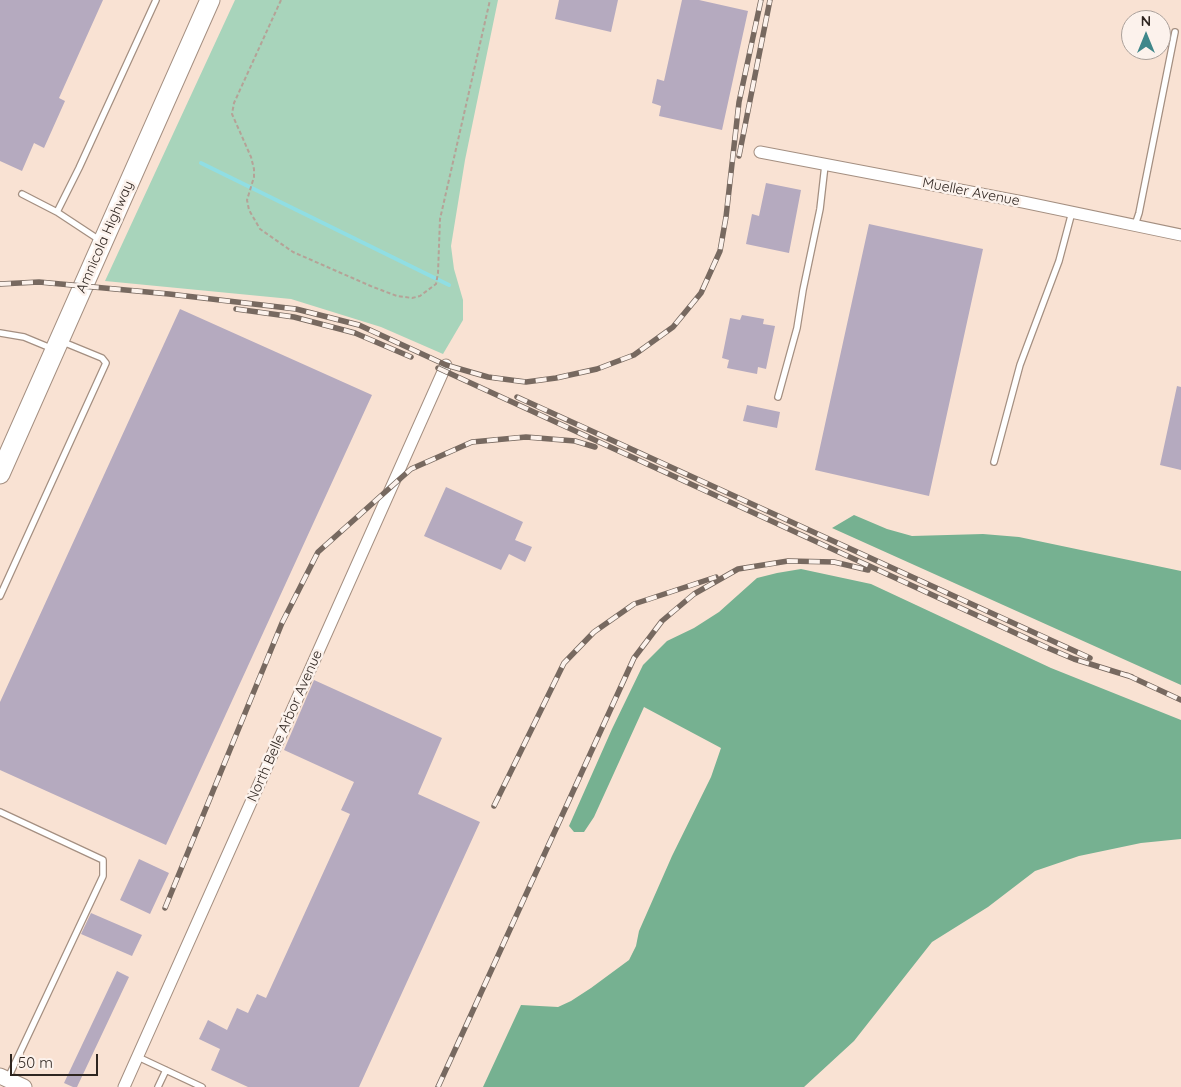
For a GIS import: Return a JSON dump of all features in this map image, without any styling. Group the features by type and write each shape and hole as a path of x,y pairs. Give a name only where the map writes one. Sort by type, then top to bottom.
{"main road":[{"name":"Amnicola Highway","path":"0,474 210,0"}],"street":[{"name":"Mueller Avenue","path":"760,152 1181,235"},
{"name":"North Belle Arbor Avenue","path":"124,1087 446,365"},
{"path":"4,1078 24,1087"}],"lane":[{"path":"57,212 156,0"},
{"path":"1135,225 1175,32"},
{"path":"778,397 797,328 820,209 825,164"},
{"path":"22,194 57,212 103,242"},
{"path":"994,462 1020,364 1056,270 1072,212"},
{"path":"0,596 106,363 102,358 57,345 24,337 1,335"},
{"path":"0,812 103,860 103,876 4,1078"},
{"path":"138,1057 202,1087"},
{"path":"158,1087 166,1070"}],"path":[{"path":"281,0 234,103 232,114 254,169 254,177 247,200 249,210 260,230 293,252 396,296 412,298 420,296 436,284 440,219 490,0"}],"green space":[{"path":"235,0 498,0 465,160 451,246 454,269 463,300 463,320 443,354 381,327 291,299 105,281"},
{"path":"854,515 887,529 912,536 983,534 1019,537 1181,571 1181,685 832,528"},
{"path":"801,569 871,584 1051,668 1181,720 1181,839 1141,843 1079,856 1035,871 988,907 932,942 854,1041 804,1087 483,1087 521,1005 558,1007 591,988 629,960 636,946 639,931 672,856 711,777 721,748 644,707 594,817 584,832 574,832 569,826 643,665 667,641 694,628 719,612 757,578"}],"building":[{"path":"0,0 103,0 59,98 65,101 44,148 34,143 22,171 0,161"},
{"path":"559,0 618,0 611,32 555,19"},
{"path":"682,0 699,0 748,11 722,130 659,116 661,106 652,103 657,79 664,81"},
{"path":"766,183 801,190 789,253 746,244 752,214 759,216"},
{"path":"869,224 983,249 929,496 815,470"},
{"path":"180,309 372,395 166,845 0,770 0,702"},
{"path":"742,315 764,319 763,324 775,326 766,369 758,367 757,374 727,368 729,360 722,358 730,318 740,320"},
{"path":"1177,386 1181,387 1181,470 1160,465"},
{"path":"747,405 780,412 777,428 743,421"},
{"path":"446,487 523,522 515,540 532,547 525,562 509,554 501,570 424,536"},
{"path":"314,680 442,738 418,794 480,822 359,1087 248,1087 211,1070 220,1049 199,1039 208,1020 227,1030 237,1008 248,1013 257,994 266,998 350,814 341,810 354,782 284,750"},
{"path":"139,859 169,873 150,914 120,900"},
{"path":"91,913 142,935 132,956 81,934"},
{"path":"117,971 129,977 77,1087 73,1087 64,1083"}],"waterway":[{"path":"201,163 449,285"}],"railway":[{"path":"0,284 39,282 169,294 296,309 359,325 446,365 488,377 526,382 597,369 634,355 673,327 701,293 720,251 726,217 739,102 761,0"},
{"path":"739,156 770,0"},
{"path":"236,309 294,317 355,333 411,357"},
{"path":"438,368 1048,648 1074,659 1132,677"},
{"path":"517,397 1090,658"},
{"path":"165,908 282,623 318,552 411,469 472,442 526,437 575,441 595,447"},
{"path":"438,1087 634,658 662,621 694,594 738,569 788,561 834,562 868,570"},
{"path":"494,806 564,663 594,632 634,604 716,577"},
{"path":"1127,675 1181,700"}]}
